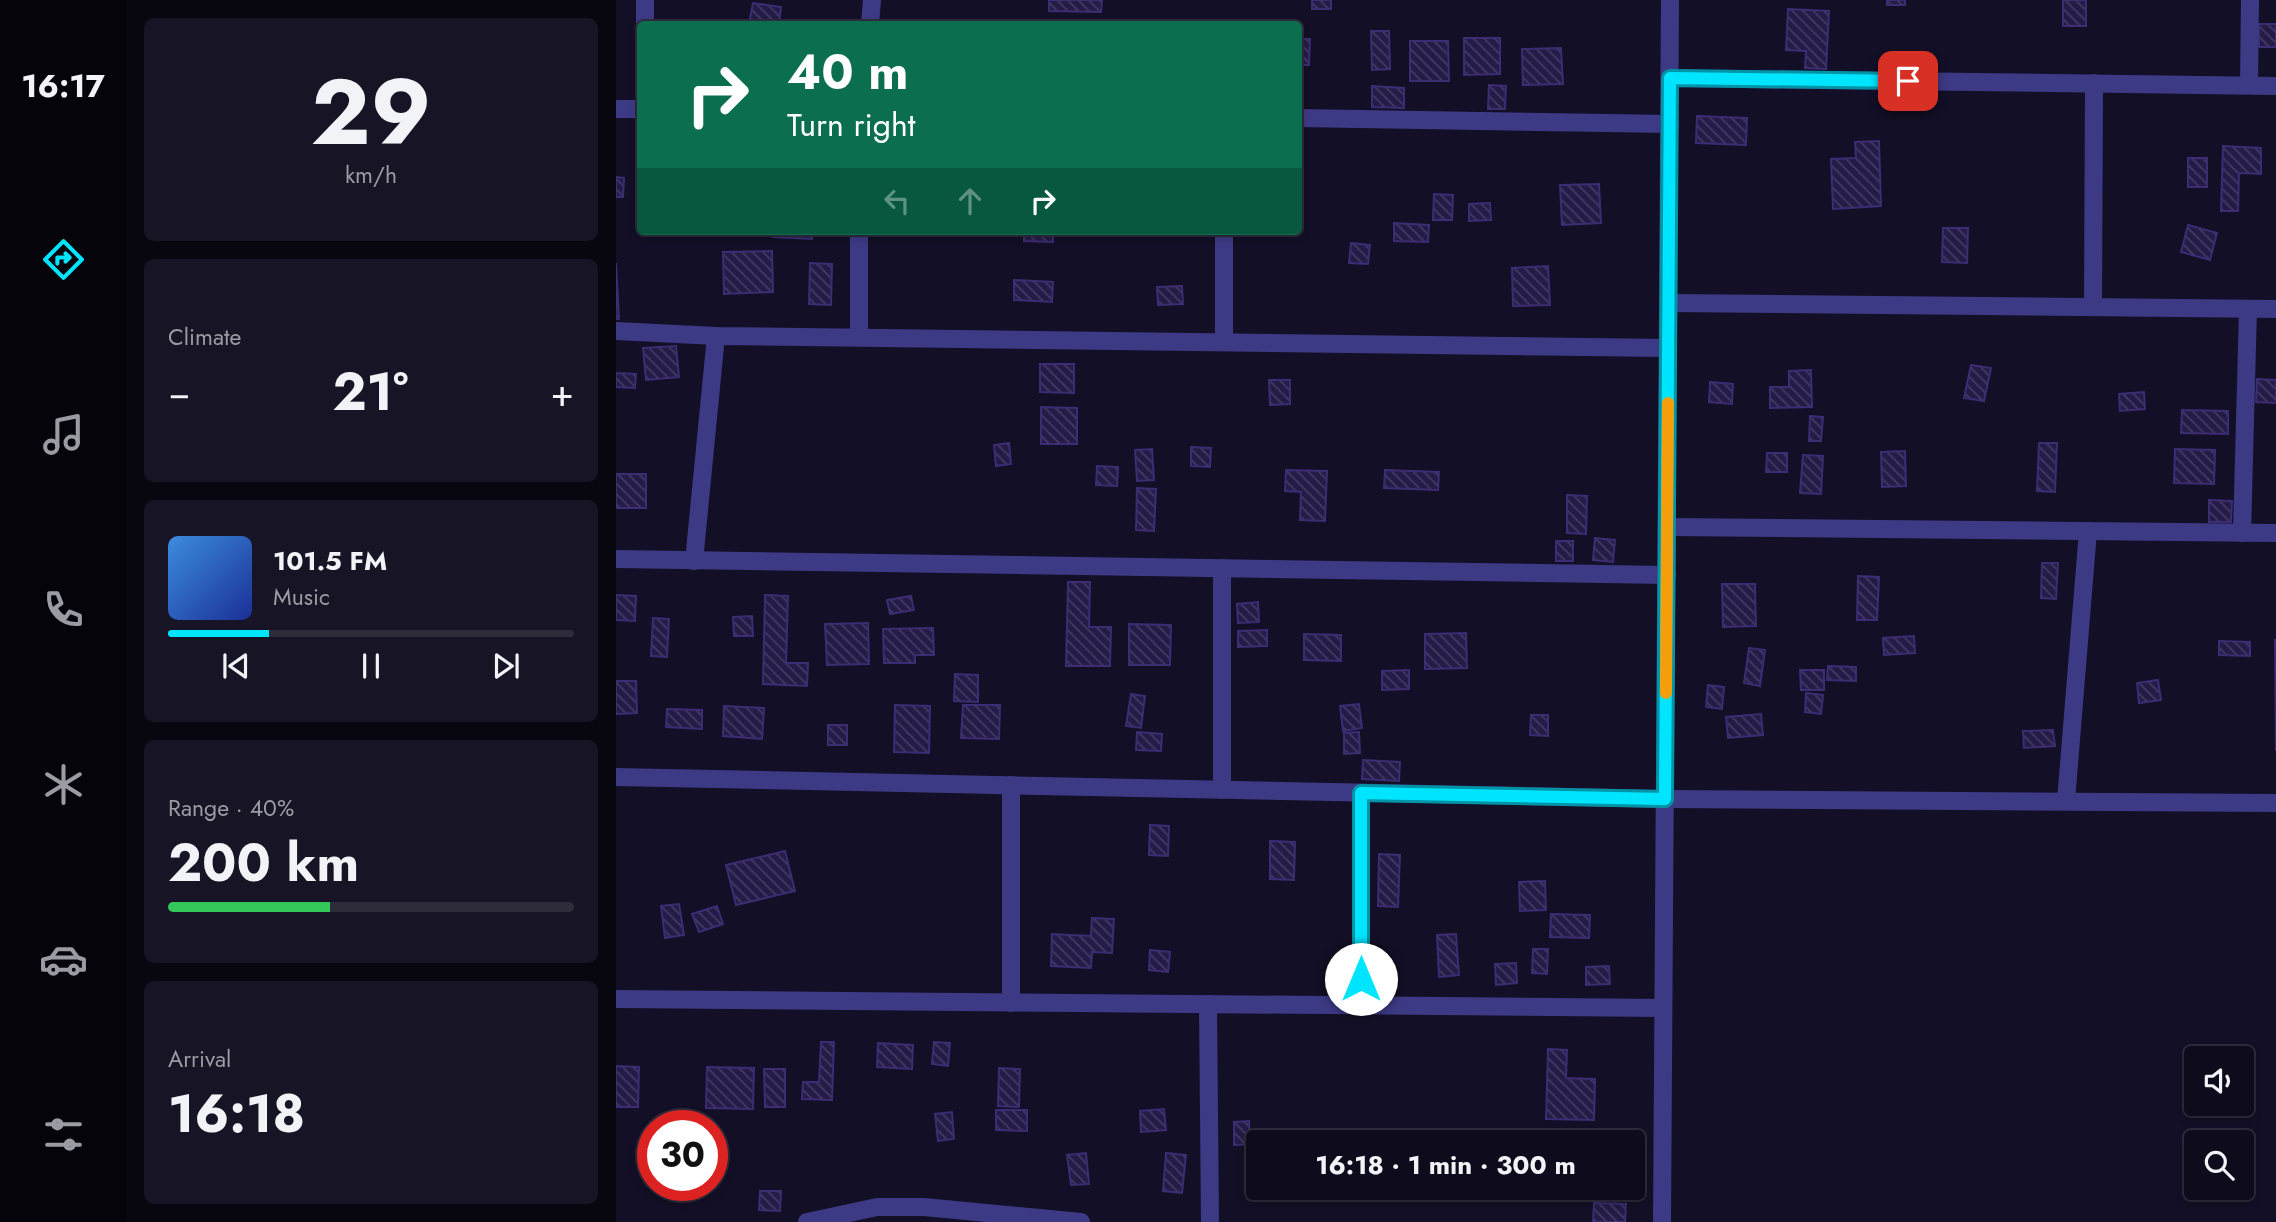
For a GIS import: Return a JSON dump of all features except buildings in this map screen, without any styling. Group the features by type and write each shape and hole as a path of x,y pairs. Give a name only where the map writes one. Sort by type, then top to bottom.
{"street":[{"path":"645,0 645,21"},
{"path":"870,21 872,0"},
{"path":"1662,1222 1670,0"},
{"path":"2249,85 2250,0"},
{"path":"1670,78 2276,86"},
{"path":"2093,307 2094,83"},
{"path":"616,109 637,109"},
{"path":"1302,118 1670,124"},
{"path":"859,235 859,337"},
{"path":"1224,235 1224,340"},
{"path":"1668,303 2276,309"},
{"path":"2242,533 2248,309"},
{"path":"616,331 716,336 1224,340 1668,348"},
{"path":"694,561 716,336"},
{"path":"1667,527 2276,533"},
{"path":"2066,801 2088,531"},
{"path":"616,559 1667,575"},
{"path":"1222,568 1222,790"},
{"path":"616,778 1665,799 2276,803"},
{"path":"1011,785 1011,1003"},
{"path":"1361,793 1361,1005"},
{"path":"616,999 1663,1008"},
{"path":"1208,1004 1210,1222"},
{"path":"807,1222 877,1207 924,1207 1033,1220 1080,1222"}],"slow traffic":[{"path":"1666,693 1668,403"}],"route":[{"path":"1361,979 1361,793 1665,799 1670,78 1908,81"}]}
